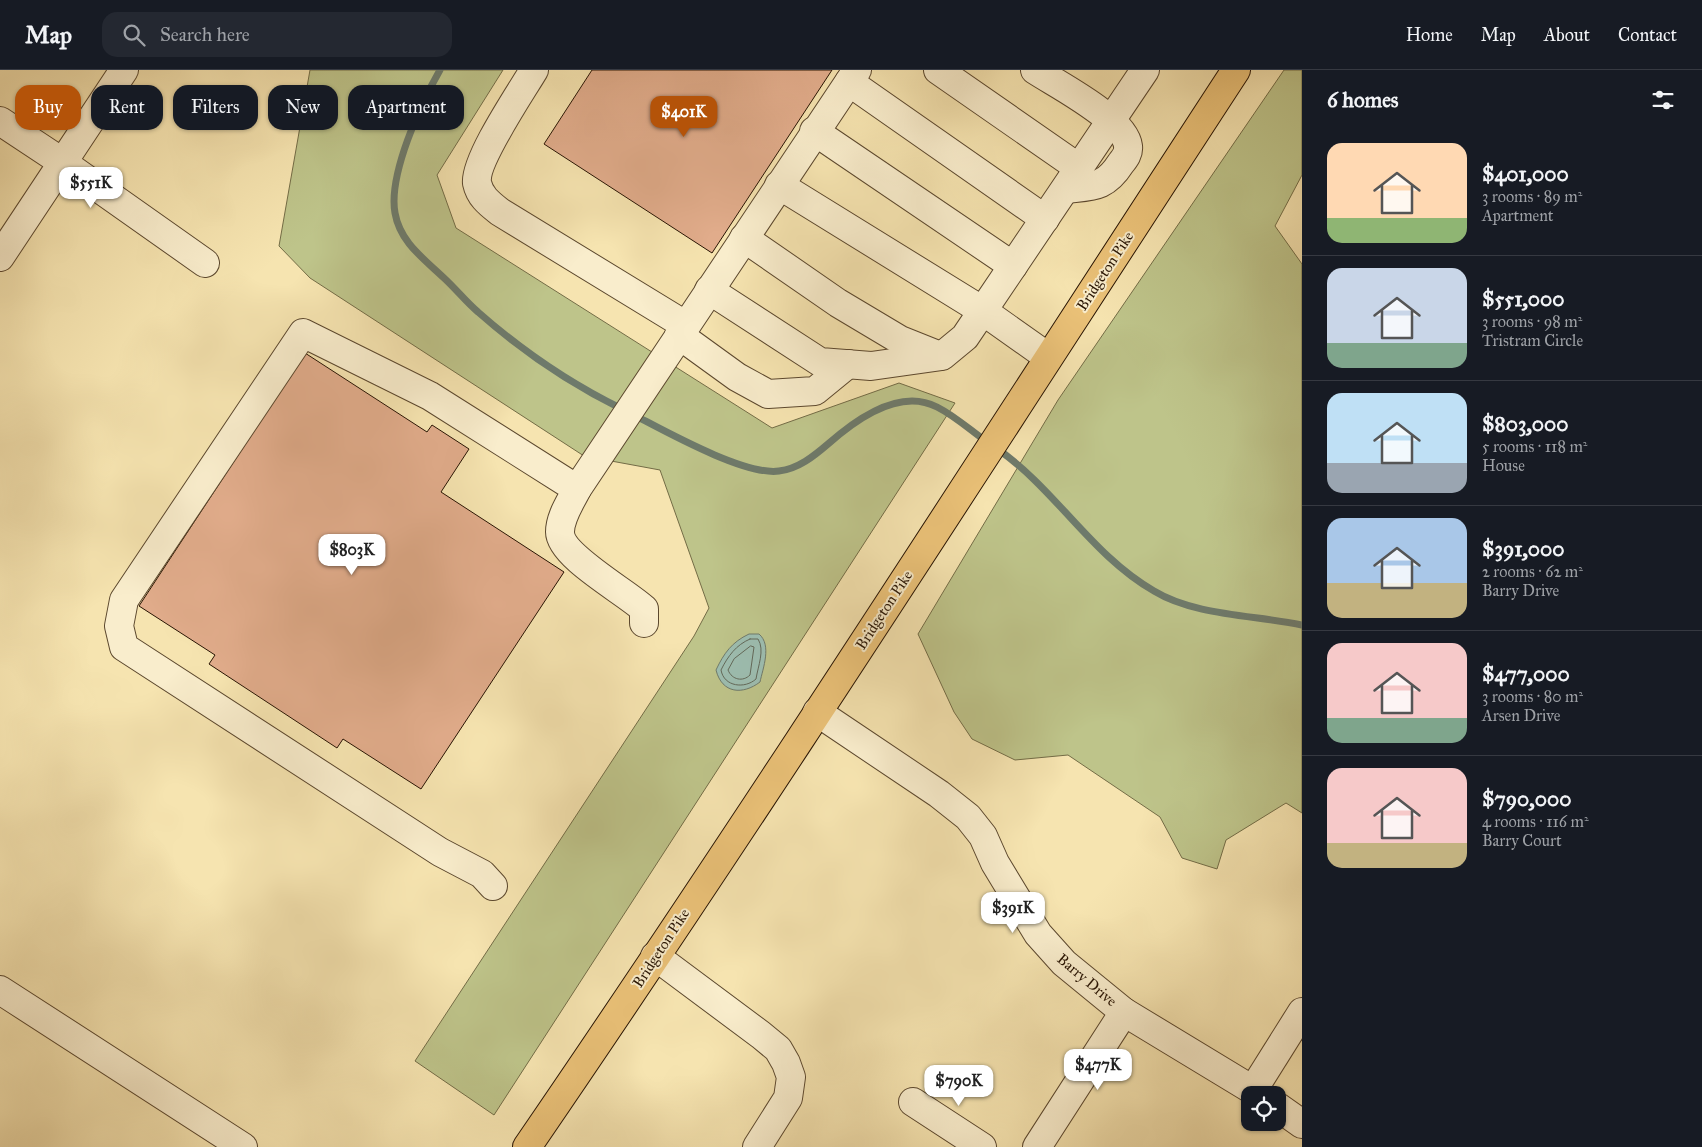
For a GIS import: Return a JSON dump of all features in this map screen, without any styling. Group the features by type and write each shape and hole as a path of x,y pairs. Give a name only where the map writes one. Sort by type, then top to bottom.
{"main road":[{"name":"Bridgeton Pike","path":"527,1147 817,712 1236,70"}],"street":[{"path":"0,256 124,70"},
{"path":"534,70 480,163 477,182 484,199 500,212 682,330 737,377 768,394 815,391 848,364"},
{"path":"938,70 1072,179"},
{"path":"1035,70 1111,120"},
{"path":"709,290 820,362 871,366 942,356 965,337 1145,70"},
{"path":"644,623 644,609 630,596 572,556 563,544 560,535 563,518 577,489 814,131 853,76 1045,219"},
{"path":"0,121 62,162 205,263"},
{"path":"814,131 1013,266"},
{"path":"779,184 983,311 1048,357"},
{"path":"744,238 838,303 884,331 900,340 942,356"},
{"path":"493,886 482,874 440,852 124,648 120,626 124,600 303,333 430,396 577,489"},
{"name":"Barry Drive","path":"817,712 968,817 983,836 995,863 1038,934 1064,963 1124,1012 1247,1086"},
{"path":"655,956 761,1034 778,1049 786,1063 791,1084 788,1098 758,1147"},
{"path":"0,990 243,1147"},
{"path":"1037,1147 1124,1012"},
{"path":"1260,1086 1302,1012"},
{"path":"912,1102 982,1147"},
{"path":"1286,1112 1302,1124"}],"green space":[{"path":"310,70 503,70 437,175 456,228 772,428 899,383 955,403 494,1115 415,1061 694,636 709,608 660,470 584,456 310,278 279,246 299,130 338,130 338,85 307,85"},
{"path":"1284,70 1302,70 1302,175 1275,226 1302,264 1302,813 1286,803 1226,840 1217,869 1182,858 1160,817 1068,755 1015,760 972,739 954,712 918,634 1058,400"}],"water":[{"path":"749,634 759,634 765,644 766,657 760,682 747,689 734,690 723,684 716,670 729,649"}],"building":[{"path":"592,70 832,70 712,253 544,144"},
{"path":"305,353 427,432 432,425 469,449 441,492 564,572 421,789 343,739 337,748 209,664 215,655 139,606"}],"waterway":[{"path":"440,70 416,120 396,179 395,213 402,233 413,249 494,326 529,353 565,377 622,409"},
{"path":"634,415 705,451 746,467 764,471 779,471 793,468 811,457 864,416 878,409 908,401 923,402 937,407 987,442"},
{"path":"996,448 1037,482 1111,559 1154,591 1170,599 1207,610 1302,625"}]}
